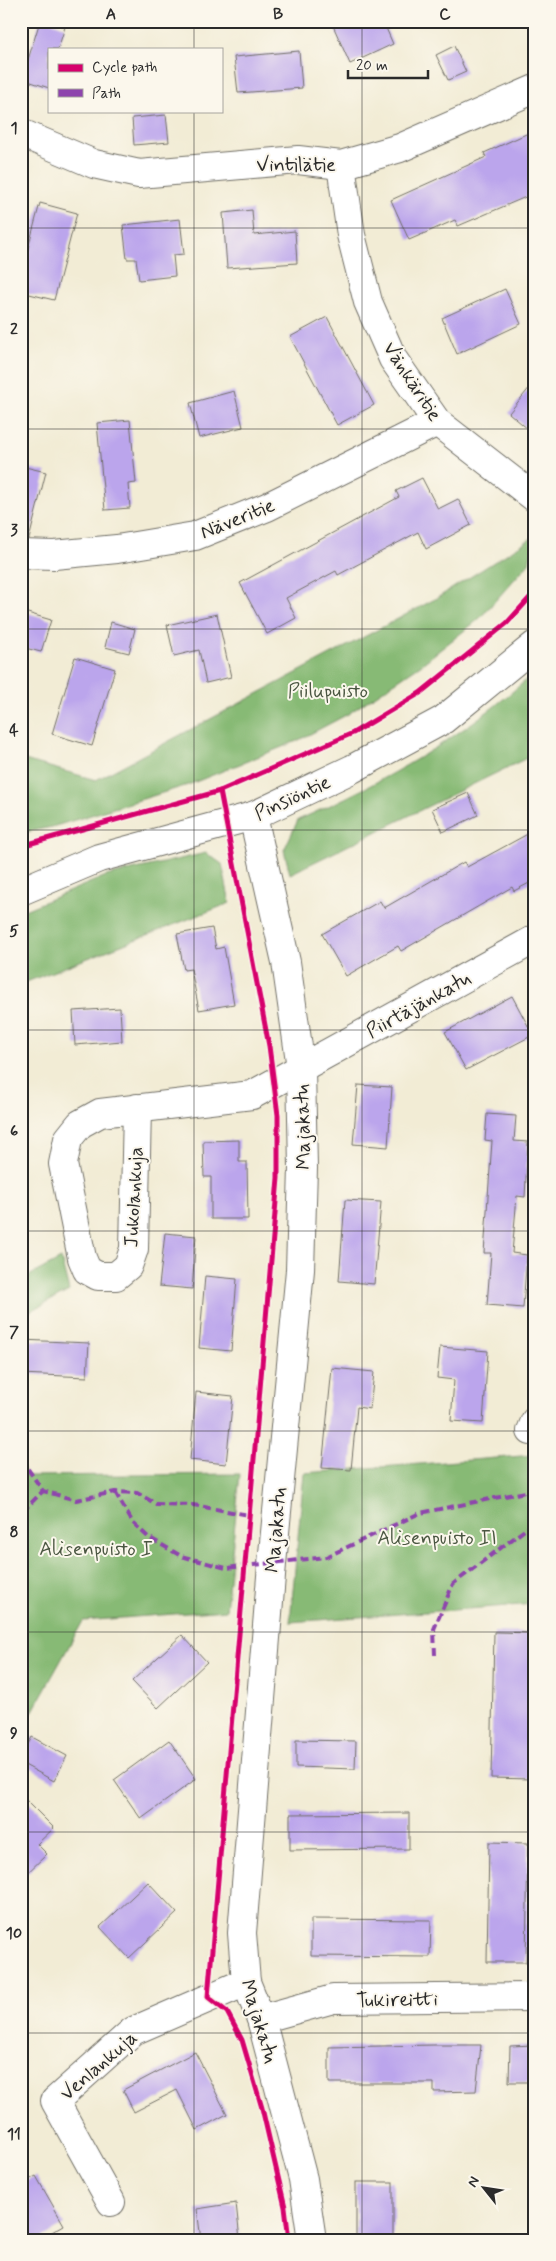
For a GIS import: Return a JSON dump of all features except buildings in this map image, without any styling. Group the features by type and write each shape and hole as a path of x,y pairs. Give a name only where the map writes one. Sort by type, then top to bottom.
{"street":[{"name":"Vintilätie","path":"21,133 94,164 140,174 298,160 341,165 400,148 535,89"},
{"name":"Vänkäritie","path":"341,165 351,235 368,302 393,359 436,422 535,498"},
{"name":"Näveritie","path":"21,554 54,555 117,549 195,536 267,507 436,422"},
{"name":"Pinsiöntie","path":"21,891 99,858 253,816 352,769 443,720 535,645"},
{"name":"Majakatu","path":"253,816 286,962 300,1068 303,1168 300,1270 272,1564 242,1933 246,1982 261,2019 303,2179 312,2240"},
{"name":"Piirtäjänkatu","path":"300,1068 535,939"},
{"name":"Jukolankuja","path":"137,1108 134,1249 128,1266 116,1276 98,1276 87,1270 82,1258 63,1164 68,1140 80,1124 100,1113 137,1108 252,1095 300,1068"},
{"name":"Venlankuja","path":"111,2202 55,2101 133,2031 246,1982"},
{"name":"Tukireitti","path":"261,2019 333,1999 535,1997"}],"green space":[{"name":"Piilupuisto","path":"535,536 529,563 479,619 422,664 348,714 297,741 188,785 52,827 21,833 21,759 96,780 437,598"},
{"path":"535,672 535,754 290,874 284,850 298,820 361,790 422,756 481,717"},
{"path":"206,853 222,864 230,903 21,984 22,911 106,876"},
{"path":"61,1259 69,1291 21,1316 21,1280"},
{"name":"Alisenpuisto II","path":"535,1455 535,1604 290,1622 304,1473"},
{"name":"Alisenpuisto I","path":"21,1462 26,1476 240,1474 226,1610 83,1621 21,1732"}],"marked path":[{"path":"531,1431 535,1439"},
{"path":"21,1459 43,1491 76,1500 115,1492 137,1493 156,1504 193,1505 249,1515"},
{"path":"115,1492 133,1523 148,1537 181,1556 226,1568 326,1557 420,1513 535,1490"},
{"path":"21,1508 27,1507 43,1491"},
{"path":"435,1655 434,1629 453,1584 535,1522"}],"cycle path":[{"path":"21,846 220,791 353,733 420,693 507,623 535,592"},
{"path":"220,791 269,1046 278,1115 278,1178 208,1997 227,2012 242,2040 262,2108 285,2207 289,2240"}]}
